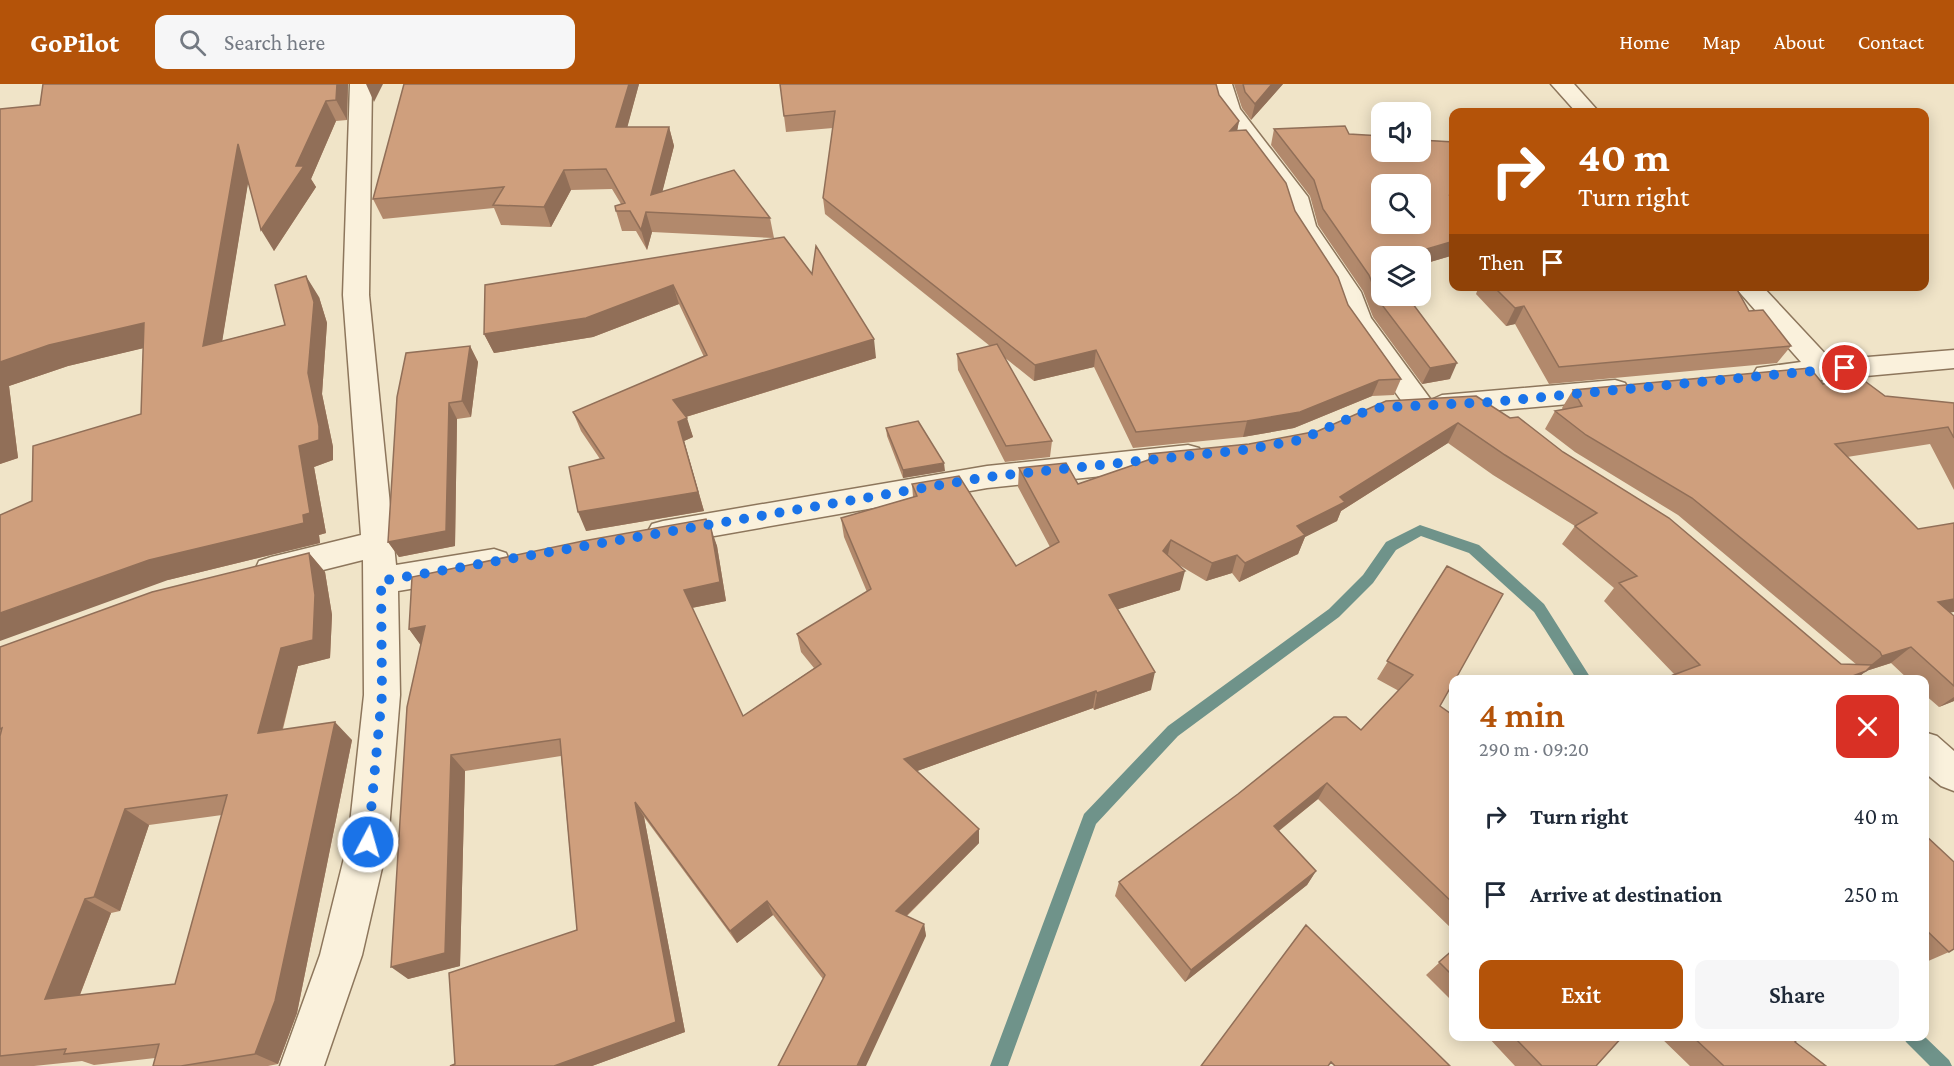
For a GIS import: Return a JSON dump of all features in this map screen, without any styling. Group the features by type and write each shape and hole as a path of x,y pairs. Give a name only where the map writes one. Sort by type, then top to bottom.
{"street":[{"path":"302,1066 341,955 368,842 382,695 381,581 356,295 361,84"},
{"path":"1221,84 1229,110 1296,197 1304,226 1348,291 1358,320 1420,406"},
{"path":"1562,84 1584,108"},
{"path":"1752,291 1824,369"},
{"path":"1741,378 1954,359"},
{"path":"1384,408 1492,402 1646,387"},
{"path":"1492,402 1519,427"},
{"path":"637,537 987,477 1220,453"},
{"path":"237,579 377,544"},
{"path":"381,581 520,557"},
{"path":"1929,752 1954,774"}],"building":[{"path":"43,84 337,84 336,100 326,101 296,166 304,166 261,230 238,144 203,346 285,325 275,285 306,276 314,302 308,373 319,426 319,440 299,446 310,513 303,515 304,523 149,560 0,613 0,515 32,501 33,446 141,414 144,323 49,345 0,362 0,109 40,105"},
{"path":"404,84 629,84 616,127 669,127 651,195 734,170 770,218 646,212 641,230 630,211 616,211 615,206 625,203 606,169 564,170 544,207 493,205 504,187 373,199"},
{"path":"780,84 1216,84 1219,95 1239,121 1230,131 1246,130 1286,183 1295,211 1338,277 1348,305 1401,379 1379,380 1300,412 1247,421 1136,432 1096,350 1035,365 823,198 835,111 784,116"},
{"path":"1243,84 1272,84 1255,104 1245,92"},
{"path":"1345,126 1349,134 1371,135 1371,162 1431,162 1431,141 1449,142 1449,242 1431,248 1371,246 1371,280 1323,209 1314,180 1274,129"},
{"path":"784,237 812,274 816,246 874,339 673,400 687,418 678,422 698,492 578,512 569,467 604,458 573,412 707,355 673,285 586,318 484,334 485,285"},
{"path":"1498,291 1738,291 1749,311 1763,310 1791,346 1559,367 1524,306 1515,308"},
{"path":"1383,306 1414,306 1457,363 1430,368"},
{"path":"997,344 1052,441 1006,446 957,354"},
{"path":"470,346 462,401 449,403 446,531 388,542 397,397 406,353"},
{"path":"1810,368 1823,384 1854,373 1885,396 1954,403 1954,438 1948,427 1835,444 1918,529 1954,523 1954,599 1938,602 1954,616 1954,686 1911,647 1882,656 1692,498 1586,435 1555,411 1582,406 1573,390"},
{"path":"1476,396 1510,418 1518,417 1563,452 1669,518 1841,664 1872,665 1866,671 1855,675 1673,675 1700,665 1619,583 1637,576 1575,526 1597,513 1458,423 1340,497 1345,502 1297,526 1305,535 1245,563 1237,555 1212,563 1171,540 1163,551 1185,571 1109,595 1155,672 904,759 979,829 896,911 924,924 857,1066 778,1066 825,975 767,901 730,931 635,802 676,1022 554,1066 450,1066 455,1064 449,973 577,930 560,739 451,755 445,953 391,967 407,707 425,626 409,629 412,577 583,541 706,519 711,528 720,582 684,590 743,716 821,664 797,634 871,589 841,518 917,496 912,484 959,476 1016,566 1059,542 1019,468 1066,463 1078,484 1151,459 1149,454 1249,444 1318,431 1386,401"},
{"path":"918,421 944,463 903,470 886,428"},
{"path":"309,553 315,595 313,640 281,648 258,733 335,722 275,1001 255,1054 181,1066 153,1066 159,1044 64,1054 66,1049 0,1056 0,736 2,728 0,729 0,647 152,592","holes":["227,795 175,984 45,999 85,899 94,897 125,809"]},
{"path":"1447,566 1503,594 1458,675 1449,675 1449,690 1440,706 1449,712 1449,899 1327,783 1274,826 1316,871 1191,970 1119,882 1238,794 1334,717 1346,717 1361,730 1413,675 1387,661"},
{"path":"1929,839 1954,862 1954,949 1949,952 1929,933"},
{"path":"1306,925 1450,1066 1335,1066 1331,1062 1328,1066 1201,1066"},
{"path":"1449,953 1449,972 1439,962"},
{"path":"1518,1041 1618,1041 1596,1066 1542,1066"},
{"path":"1697,1041 1796,1041 1826,1066 1724,1066"}],"waterway":[{"path":"999,1066 1090,819 1173,731 1334,613 1368,579 1391,546 1420,530 1474,549 1539,608 1582,675"},
{"path":"1917,1041 1943,1066"}],"route":[{"path":"368,842 382,695 381,581 987,477 1243,450 1300,440 1373,408 1492,402 1845,368"}]}
